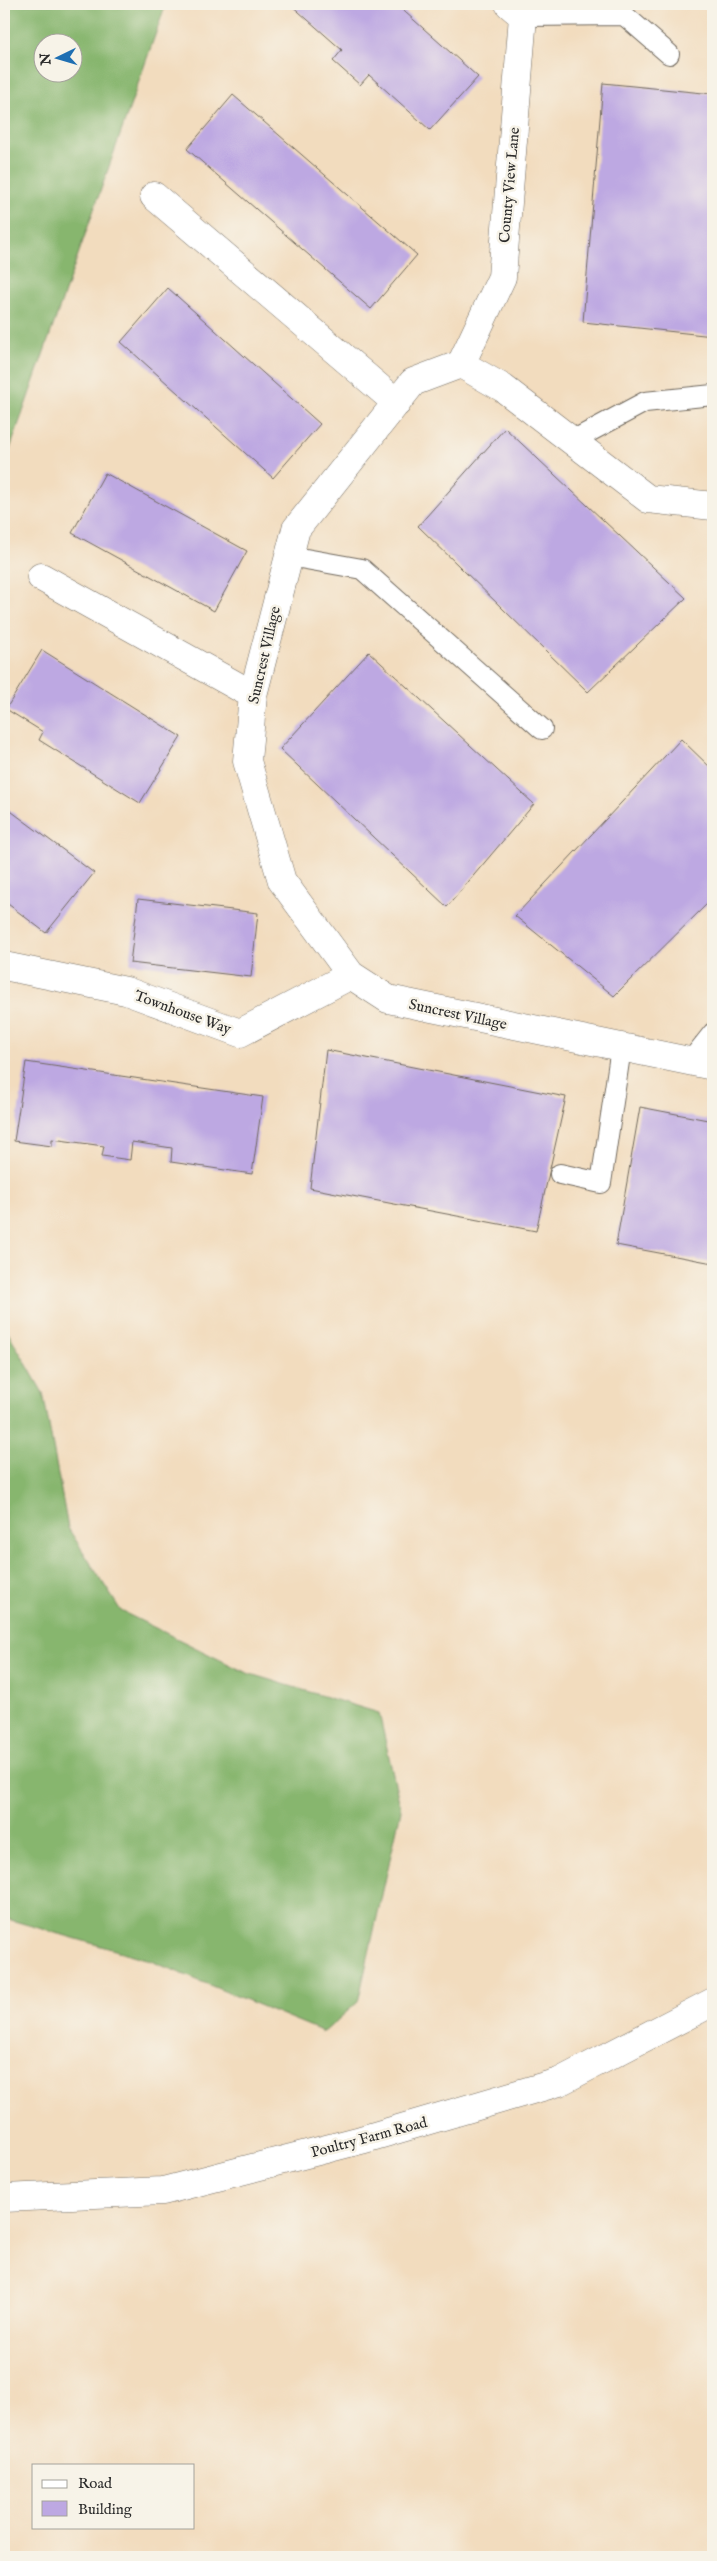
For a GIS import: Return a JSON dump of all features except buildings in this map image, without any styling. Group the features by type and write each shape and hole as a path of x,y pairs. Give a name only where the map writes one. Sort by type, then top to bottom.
{"street":[{"name":"County View Lane","path":"461,364 502,277 516,10"},
{"path":"154,196 397,402"},
{"name":"Suncrest Village","path":"461,364 413,382 296,529 253,695 247,761 282,881 351,975 388,1000 702,1064"},
{"path":"461,364 503,388 648,499 713,506"},
{"path":"41,577 253,695"},
{"name":"Townhouse Way","path":"4,966 126,991 240,1033 351,975"},
{"name":"Poultry Farm Road","path":"4,2198 163,2191 361,2140 560,2082 713,2002"}],"lane":[{"path":"516,10 624,15 669,54"},
{"path":"572,441 646,402 713,395"},
{"path":"288,556 362,569 542,729"},
{"path":"702,1064 713,1033"},
{"path":"560,1174 601,1182 621,1048"}],"green space":[{"path":"4,4 166,4 4,466"},
{"path":"4,1325 43,1393 68,1528 121,1611 247,1673 379,1713 401,1810 358,2002 324,2032 146,1959 4,1918"}]}
